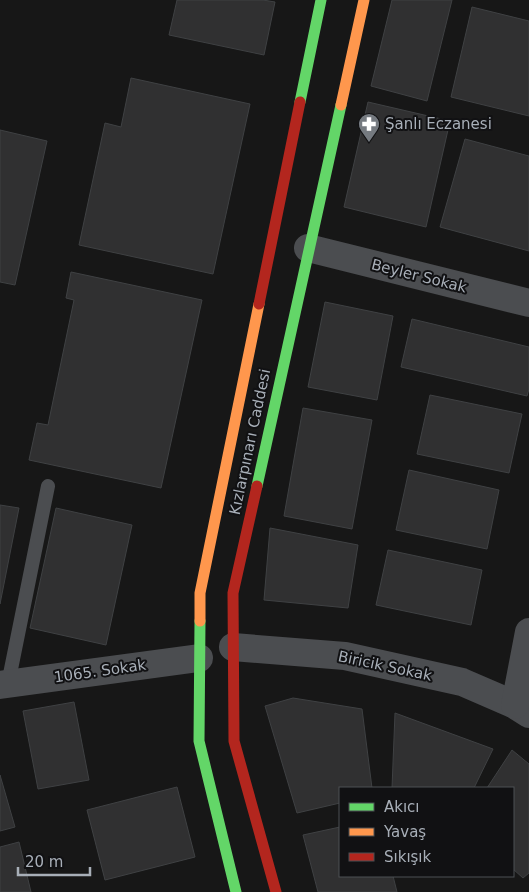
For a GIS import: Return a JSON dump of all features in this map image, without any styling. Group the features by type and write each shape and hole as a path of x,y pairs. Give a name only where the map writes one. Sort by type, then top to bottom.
{"main road":[{"name":"Kızlarpınarı Caddesi","path":"236,892 199,741 200,593 321,0"},
{"name":"Kızlarpınarı Caddesi","path":"276,892 234,741 233,593 364,0"}],"street":[{"name":"Beyler Sokak","path":"308,248 529,303"},
{"path":"522,709 529,632"},
{"name":"Biricik Sokak","path":"233,647 346,656 462,682 522,709"},
{"name":"1065. Sokak","path":"4,684 199,658"}],"lane":[{"path":"4,684 48,486"}],"building":[{"path":"177,0 263,0 275,2 264,55 169,35"},
{"path":"392,0 452,0 427,101 371,86"},
{"path":"472,7 529,21 529,116 451,97"},
{"path":"131,78 250,104 213,274 79,245 105,123 121,127"},
{"path":"368,102 450,121 426,227 344,207"},
{"path":"0,130 47,141 15,285 0,282"},
{"path":"465,139 529,156 529,251 440,227"},
{"path":"71,272 202,300 161,488 29,460 37,423 48,425 74,300 66,298"},
{"path":"325,302 393,316 377,400 308,387"},
{"path":"412,319 529,347 529,389 527,396 401,367"},
{"path":"430,395 522,414 509,473 417,454"},
{"path":"303,408 372,420 352,529 284,516"},
{"path":"409,470 499,490 487,549 396,530"},
{"path":"0,505 19,508 0,604"},
{"path":"56,508 132,525 106,645 30,628"},
{"path":"270,528 358,545 348,608 264,600"},
{"path":"388,550 482,570 471,625 376,605"},
{"path":"293,698 362,709 372,787 339,787 339,803 297,813 265,706"},
{"path":"74,702 89,780 38,789 23,711"},
{"path":"395,713 493,749 474,787 392,787"},
{"path":"512,750 529,764 529,873 523,878 514,870 514,787 488,787"},
{"path":"0,775 15,827 0,831"},
{"path":"177,787 195,857 105,880 87,810"},
{"path":"339,827 339,877 393,877 397,892 318,892 303,835"},
{"path":"19,842 31,892 0,892 0,847"}],"traffic: fast":[{"path":"300,102 321,0"},
{"path":"257,486 341,105"},
{"path":"200,621 199,741 236,892"}],"traffic: slow":[{"path":"341,105 364,0"},
{"path":"200,621 200,593 259,304"}],"traffic: jam":[{"path":"259,304 300,102"},
{"path":"257,486 233,593 234,741 276,892"}],"place":[{"name":"Şanlı Eczanesi","path":"369,143"}]}
